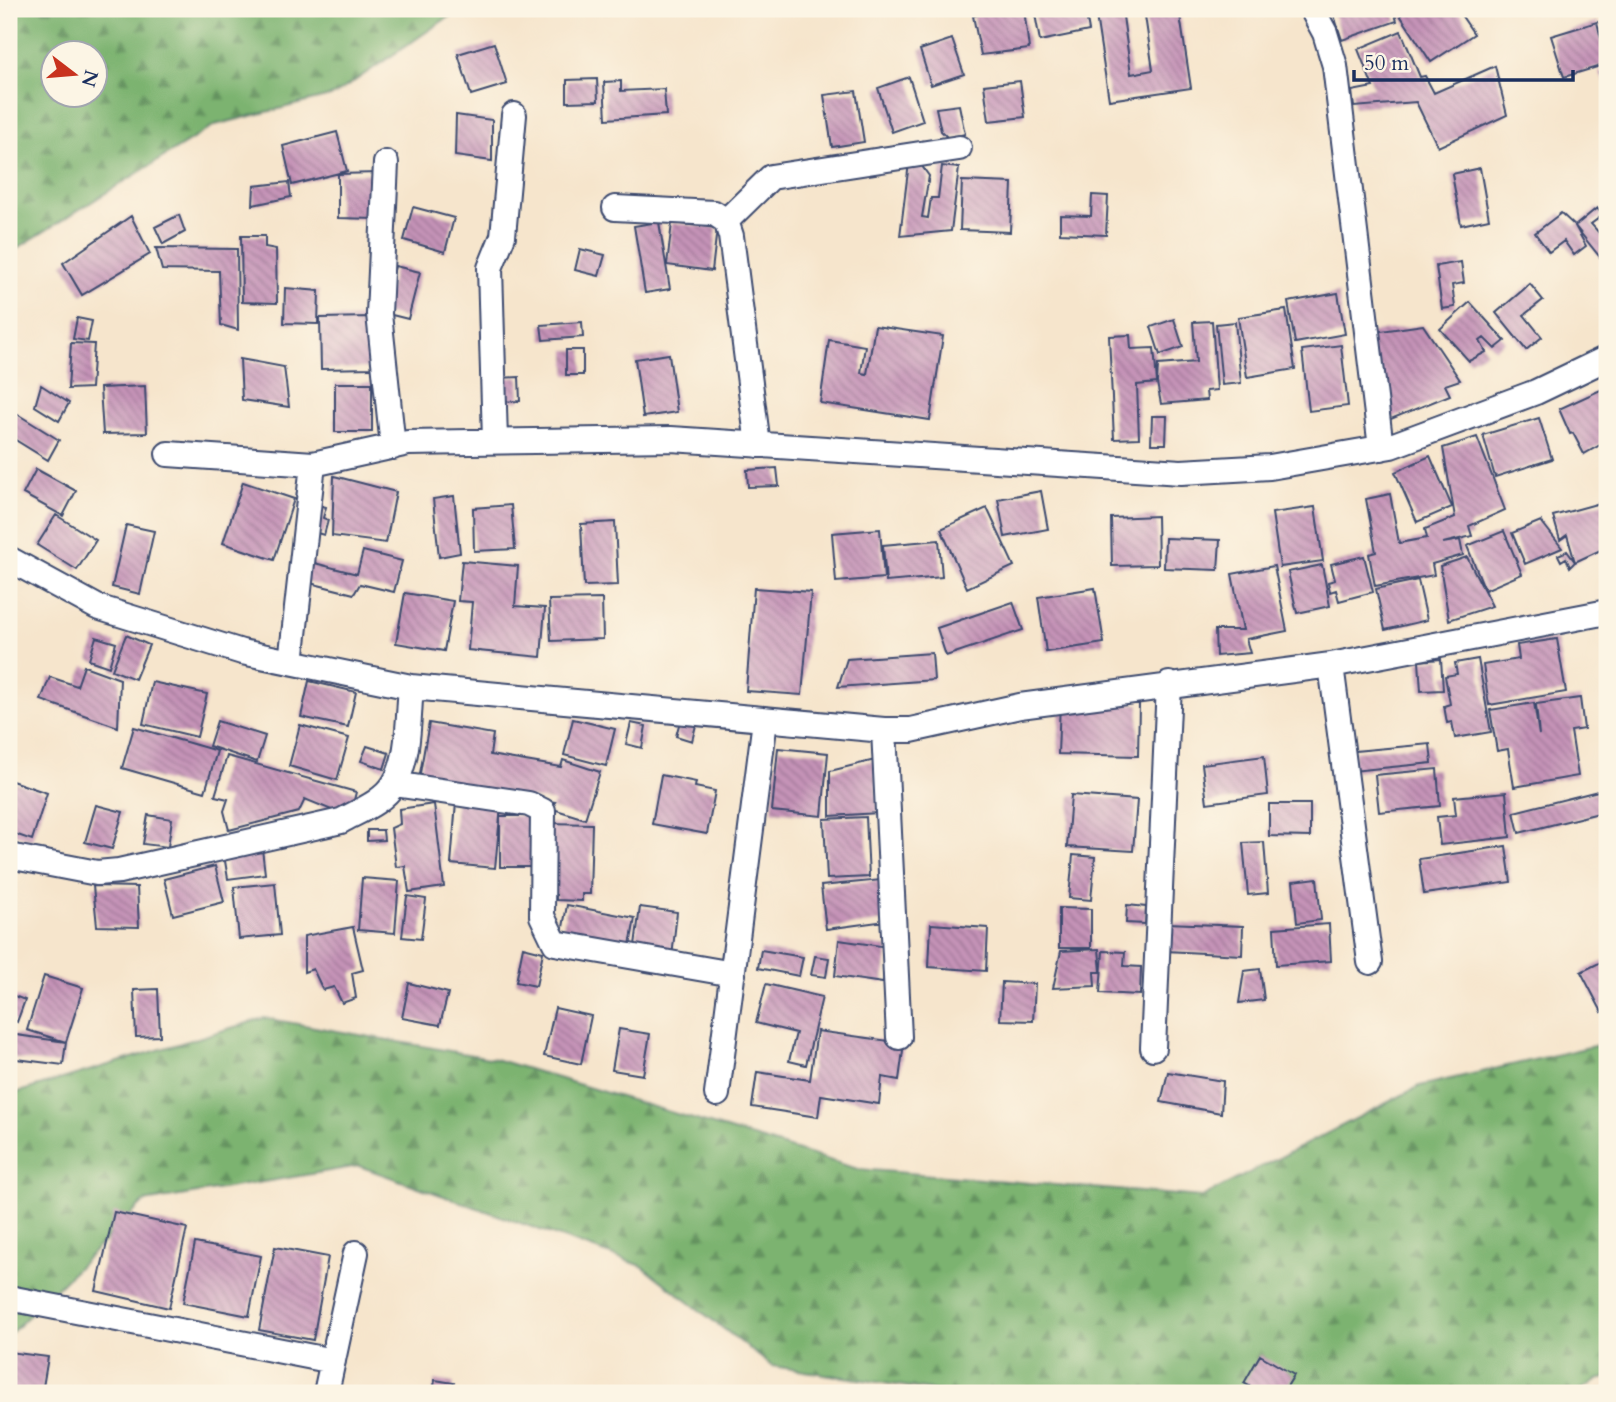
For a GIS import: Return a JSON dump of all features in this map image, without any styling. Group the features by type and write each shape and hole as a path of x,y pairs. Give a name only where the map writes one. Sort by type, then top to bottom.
{"street":[{"path":"1312,9 1325,33 1335,66 1381,448"},
{"path":"495,442 489,268 503,236 514,115"},
{"path":"726,220 771,177 959,148"},
{"path":"386,163 379,314 393,447"},
{"path":"615,208 714,213 726,220 731,236 758,445"},
{"path":"168,454 313,464 408,443 671,439 1181,472 1270,467 1381,448 1488,412 1607,358"},
{"path":"291,663 313,464"},
{"path":"9,559 97,607 242,652 411,687 884,730 911,730 1020,706 1169,684 1331,665 1607,612"},
{"path":"1331,665 1370,962"},
{"path":"1153,1048 1169,684"},
{"path":"9,856 97,873 119,871 341,821 374,803 394,784 403,759 411,687"},
{"path":"717,1094 765,720"},
{"path":"884,730 899,1037"},
{"path":"394,784 529,804 543,811 542,916 555,943 733,974"},
{"path":"326,1393 356,1253"},
{"path":"9,1298 333,1361"}],"green space":[{"path":"9,9 460,9 334,95 215,125 16,249 9,250"},
{"path":"264,1018 495,1059 858,1169 1202,1197 1420,1086 1607,1043 1607,1378 1596,1380 1577,1393 949,1393 772,1366 642,1266 359,1166 144,1202 9,1335 9,1095"}],"building":[{"path":"993,9 1024,9 1029,49 981,55 973,16"},
{"path":"1034,9 1085,9 1089,31 1040,41"},
{"path":"1095,9 1122,9 1131,74 1153,70 1144,9 1179,9 1191,88 1109,100"},
{"path":"1332,9 1393,9 1397,21 1342,40"},
{"path":"1409,9 1457,9 1474,34 1431,62 1400,15"},
{"path":"1597,22 1607,64 1564,77 1551,36"},
{"path":"1401,31 1420,77 1425,76 1434,93 1495,66 1507,115 1438,147 1416,102 1354,107 1352,91 1373,87 1358,49"},
{"path":"952,39 964,74 931,85 920,50"},
{"path":"494,43 507,84 471,95 458,54"},
{"path":"1607,68 1607,86 1599,73"},
{"path":"909,77 923,121 892,132 878,88"},
{"path":"597,79 598,101 567,102 567,80"},
{"path":"621,81 621,91 664,89 666,115 606,119 604,82"},
{"path":"1020,81 1025,117 989,121 984,85"},
{"path":"856,91 864,142 832,147 824,95"},
{"path":"959,105 965,134 948,138 941,131 936,108"},
{"path":"456,115 492,120 492,161 455,156"},
{"path":"337,132 347,171 292,185 283,146"},
{"path":"909,163 921,165 929,176 922,217 928,218 931,198 938,198 942,166 959,168 951,231 900,236"},
{"path":"1480,168 1489,219 1461,225 1452,174"},
{"path":"378,173 377,219 338,218 338,174"},
{"path":"962,181 1012,183 1010,232 960,230"},
{"path":"289,182 291,197 253,205 254,186"},
{"path":"1092,195 1108,196 1106,235 1060,233 1060,215 1091,216"},
{"path":"413,207 454,218 445,252 404,240"},
{"path":"1597,208 1603,215 1591,224 1601,235 1607,230 1607,266 1575,226"},
{"path":"1561,213 1575,226 1586,246 1574,255 1564,241 1549,252 1535,233"},
{"path":"179,215 185,232 163,244 155,227"},
{"path":"131,216 150,254 82,295 63,263"},
{"path":"659,222 670,289 645,293 634,226"},
{"path":"672,223 717,228 712,271 667,265"},
{"path":"241,236 265,236 265,247 276,249 277,303 242,302"},
{"path":"156,248 237,249 238,330 221,325 219,271 162,270"},
{"path":"580,249 605,255 599,276 575,270"},
{"path":"1461,262 1464,283 1452,285 1455,307 1442,309 1436,266"},
{"path":"395,266 420,272 408,319 384,313"},
{"path":"1530,284 1543,300 1524,315 1542,337 1526,350 1496,313"},
{"path":"285,288 319,291 318,324 284,323"},
{"path":"1338,293 1345,334 1295,343 1288,302"},
{"path":"1470,302 1505,341 1495,349 1484,338 1480,341 1486,352 1469,361 1440,329"},
{"path":"1286,310 1295,369 1247,377 1238,317"},
{"path":"371,317 372,368 321,369 320,318"},
{"path":"77,318 92,321 88,341 73,339"},
{"path":"1174,319 1183,347 1160,355 1151,327"},
{"path":"1212,321 1217,390 1206,391 1207,400 1161,404 1157,383 1158,365 1196,362 1193,322"},
{"path":"582,322 583,337 543,340 541,325"},
{"path":"1235,322 1241,383 1222,385 1216,324"},
{"path":"1423,325 1460,380 1445,385 1450,395 1391,419 1382,416 1367,333"},
{"path":"875,326 943,336 930,420 820,403 829,340 865,346 861,373 867,374"},
{"path":"1130,335 1131,349 1154,348 1157,383 1137,385 1139,438 1114,439 1109,336"},
{"path":"71,343 94,344 91,388 68,389"},
{"path":"1341,345 1348,406 1309,411 1302,350"},
{"path":"566,350 583,350 583,375 566,375"},
{"path":"669,354 677,412 643,417 635,359"},
{"path":"240,359 284,367 289,407 242,400"},
{"path":"519,377 520,401 501,402 499,378"},
{"path":"335,383 372,383 372,432 335,432"},
{"path":"41,385 69,403 59,421 35,406"},
{"path":"145,386 147,433 103,434 100,388"},
{"path":"1607,387 1607,441 1584,454 1573,433 1570,434 1559,409"},
{"path":"9,409 59,440 48,460 9,436"},
{"path":"1152,416 1167,416 1166,444 1151,444"},
{"path":"1539,418 1552,459 1495,477 1483,435"},
{"path":"1477,437 1505,510 1469,526 1472,536 1443,543 1460,540 1463,555 1432,564 1434,575 1375,586 1369,554 1376,552 1366,499 1390,494 1399,543 1427,538 1425,529 1455,517 1443,448"},
{"path":"1430,456 1452,507 1417,522 1395,472"},
{"path":"777,468 779,486 748,487 747,470"},
{"path":"36,469 76,491 63,516 23,494"},
{"path":"334,476 396,492 386,543 332,536"},
{"path":"243,482 294,499 274,560 223,543"},
{"path":"1041,491 1048,529 1005,537 998,499"},
{"path":"454,496 460,553 439,557 433,499"},
{"path":"1607,501 1607,547 1575,562 1567,535 1560,540 1553,516"},
{"path":"314,504 326,507 323,518 328,520 324,535 307,530"},
{"path":"511,505 515,549 474,551 473,508"},
{"path":"1315,507 1323,561 1280,567 1272,513"},
{"path":"987,508 1014,566 967,588 941,529"},
{"path":"56,515 96,540 77,570 37,545"},
{"path":"1157,516 1158,565 1112,566 1111,518"},
{"path":"1541,521 1562,548 1525,564 1512,533"},
{"path":"615,522 618,585 584,586 581,524"},
{"path":"126,525 154,531 140,594 112,587"},
{"path":"880,529 884,578 836,582 832,533"},
{"path":"1504,531 1522,574 1485,590 1467,546"},
{"path":"1165,538 1220,540 1218,570 1164,568"},
{"path":"939,540 942,577 886,582 883,545"},
{"path":"363,551 402,561 394,592 360,584 354,594 298,580 303,560 357,574"},
{"path":"1567,551 1575,562 1570,567 1566,558 1561,561 1558,555"},
{"path":"1364,556 1373,592 1339,601 1336,590 1330,592 1328,582 1335,580 1331,564"},
{"path":"1467,557 1492,606 1449,620 1440,566"},
{"path":"462,561 518,566 515,606 545,608 541,657 468,650 472,602 458,601"},
{"path":"1322,565 1330,606 1297,613 1288,572"},
{"path":"1274,566 1287,631 1246,639 1250,653 1216,656 1215,630 1243,630 1232,574"},
{"path":"1418,580 1427,620 1385,630 1376,589"},
{"path":"754,588 811,592 802,695 746,691"},
{"path":"1095,588 1104,643 1046,652 1038,597"},
{"path":"405,593 453,601 444,651 396,643"},
{"path":"602,599 603,639 551,641 549,600"},
{"path":"1013,602 1023,630 946,656 937,628"},
{"path":"126,635 149,645 135,679 112,670"},
{"path":"96,637 116,643 109,667 89,660"},
{"path":"1557,639 1566,692 1489,705 1483,665 1519,659 1517,645"},
{"path":"932,653 934,680 838,687 847,659"},
{"path":"1441,659 1443,690 1421,691 1419,661"},
{"path":"1478,659 1491,732 1455,738 1452,722 1447,723 1444,706 1450,704 1445,676 1457,674 1455,663"},
{"path":"84,666 120,679 118,727 41,700 50,677 77,686"},
{"path":"309,681 356,692 348,727 301,717"},
{"path":"152,682 207,694 197,737 143,724"},
{"path":"1580,698 1584,729 1571,731 1578,776 1514,787 1508,749 1497,751 1490,710 1534,703 1539,735 1536,704"},
{"path":"1060,702 1139,704 1138,756 1058,754"},
{"path":"573,719 615,729 606,766 564,755"},
{"path":"217,721 265,736 257,762 209,746"},
{"path":"680,721 696,725 692,741 676,736"},
{"path":"429,723 493,734 490,755 561,767 563,760 600,772 585,819 550,808 555,802 419,779"},
{"path":"631,723 646,726 642,748 626,744"},
{"path":"300,725 349,738 337,780 289,766"},
{"path":"134,727 217,751 205,792 122,768"},
{"path":"1430,744 1432,763 1352,771 1355,751"},
{"path":"367,746 389,753 384,769 361,761"},
{"path":"778,748 828,753 822,816 772,811"},
{"path":"227,756 356,792 353,804 334,811 305,799 299,812 229,830 224,811 228,799 215,796"},
{"path":"1264,756 1268,795 1207,803 1202,764"},
{"path":"875,760 878,813 830,816 830,771"},
{"path":"1437,769 1440,806 1379,812 1375,775"},
{"path":"661,775 696,782 695,787 715,791 707,834 652,824"},
{"path":"9,780 47,793 32,840 9,832"},
{"path":"1598,791 1603,812 1519,833 1514,812"},
{"path":"1506,792 1510,837 1440,845 1437,817 1456,815 1454,797"},
{"path":"1071,795 1137,800 1133,851 1067,847"},
{"path":"456,802 501,806 495,868 451,864"},
{"path":"434,804 444,887 409,892 405,866 396,867 391,828 400,824 399,809"},
{"path":"1269,804 1310,804 1310,837 1269,836"},
{"path":"96,805 123,812 112,849 85,842"},
{"path":"148,815 172,819 168,847 143,844"},
{"path":"500,816 540,816 541,867 500,867"},
{"path":"866,817 869,877 827,879 824,819"},
{"path":"548,823 592,824 590,894 582,894 582,901 556,900 556,895 546,895"},
{"path":"367,830 383,830 384,840 367,841"},
{"path":"1264,842 1268,893 1248,895 1243,843"},
{"path":"1506,846 1511,882 1424,894 1419,859"},
{"path":"262,849 265,874 228,879 224,855"},
{"path":"1073,855 1095,857 1091,900 1069,898"},
{"path":"215,866 224,902 173,915 164,879"},
{"path":"362,878 399,881 395,933 358,930"},
{"path":"1317,878 1321,920 1297,923 1293,881"},
{"path":"881,880 886,921 826,929 821,886"},
{"path":"275,883 280,935 239,939 234,887"},
{"path":"93,886 137,887 139,927 97,926"},
{"path":"407,896 426,899 421,939 402,937"},
{"path":"567,905 635,918 629,951 562,933"},
{"path":"1127,905 1146,907 1145,924 1126,923"},
{"path":"640,907 677,912 672,957 634,953"},
{"path":"1059,908 1091,909 1091,948 1059,948"},
{"path":"1167,923 1243,926 1242,955 1166,951"},
{"path":"931,924 988,928 986,971 929,967"},
{"path":"1329,924 1331,961 1276,965 1274,928"},
{"path":"353,927 363,970 352,973 356,998 342,1003 334,987 323,990 313,969 304,972 304,936"},
{"path":"839,940 888,947 883,983 835,976"},
{"path":"523,947 543,952 536,986 516,982"},
{"path":"1099,949 1101,972 1094,972 1095,986 1053,988 1061,951"},
{"path":"761,950 803,957 799,976 758,968"},
{"path":"1103,951 1125,952 1124,966 1141,967 1140,995 1100,993"},
{"path":"815,956 829,958 826,977 811,975"},
{"path":"1607,959 1607,1009 1602,1012 1581,972"},
{"path":"1260,969 1264,1000 1239,1003 1244,971"},
{"path":"44,976 83,988 66,1042 27,1030"},
{"path":"1002,982 1035,984 1033,1021 1000,1020"},
{"path":"409,983 448,993 440,1025 402,1018"},
{"path":"766,984 822,997 806,1065 789,1061 796,1033 756,1023"},
{"path":"158,989 160,1036 136,1037 134,990"},
{"path":"9,994 25,1000 17,1022 9,1018"},
{"path":"555,1008 591,1016 581,1064 544,1056"},
{"path":"619,1029 650,1034 643,1075 612,1070"},
{"path":"817,1031 904,1043 899,1080 882,1077 879,1104 821,1095 818,1117 752,1107 757,1072 810,1080"},
{"path":"9,1034 66,1042 63,1065 9,1058"},
{"path":"1168,1072 1223,1081 1221,1113 1161,1102"},
{"path":"114,1212 187,1228 169,1308 96,1291"},
{"path":"195,1243 261,1256 249,1316 183,1303"},
{"path":"275,1247 328,1257 313,1340 259,1330"},
{"path":"9,1352 48,1357 42,1393 9,1393"},
{"path":"1260,1355 1294,1375 1283,1393 1262,1393 1244,1383"},
{"path":"435,1380 454,1383 452,1393 433,1393"}]}
